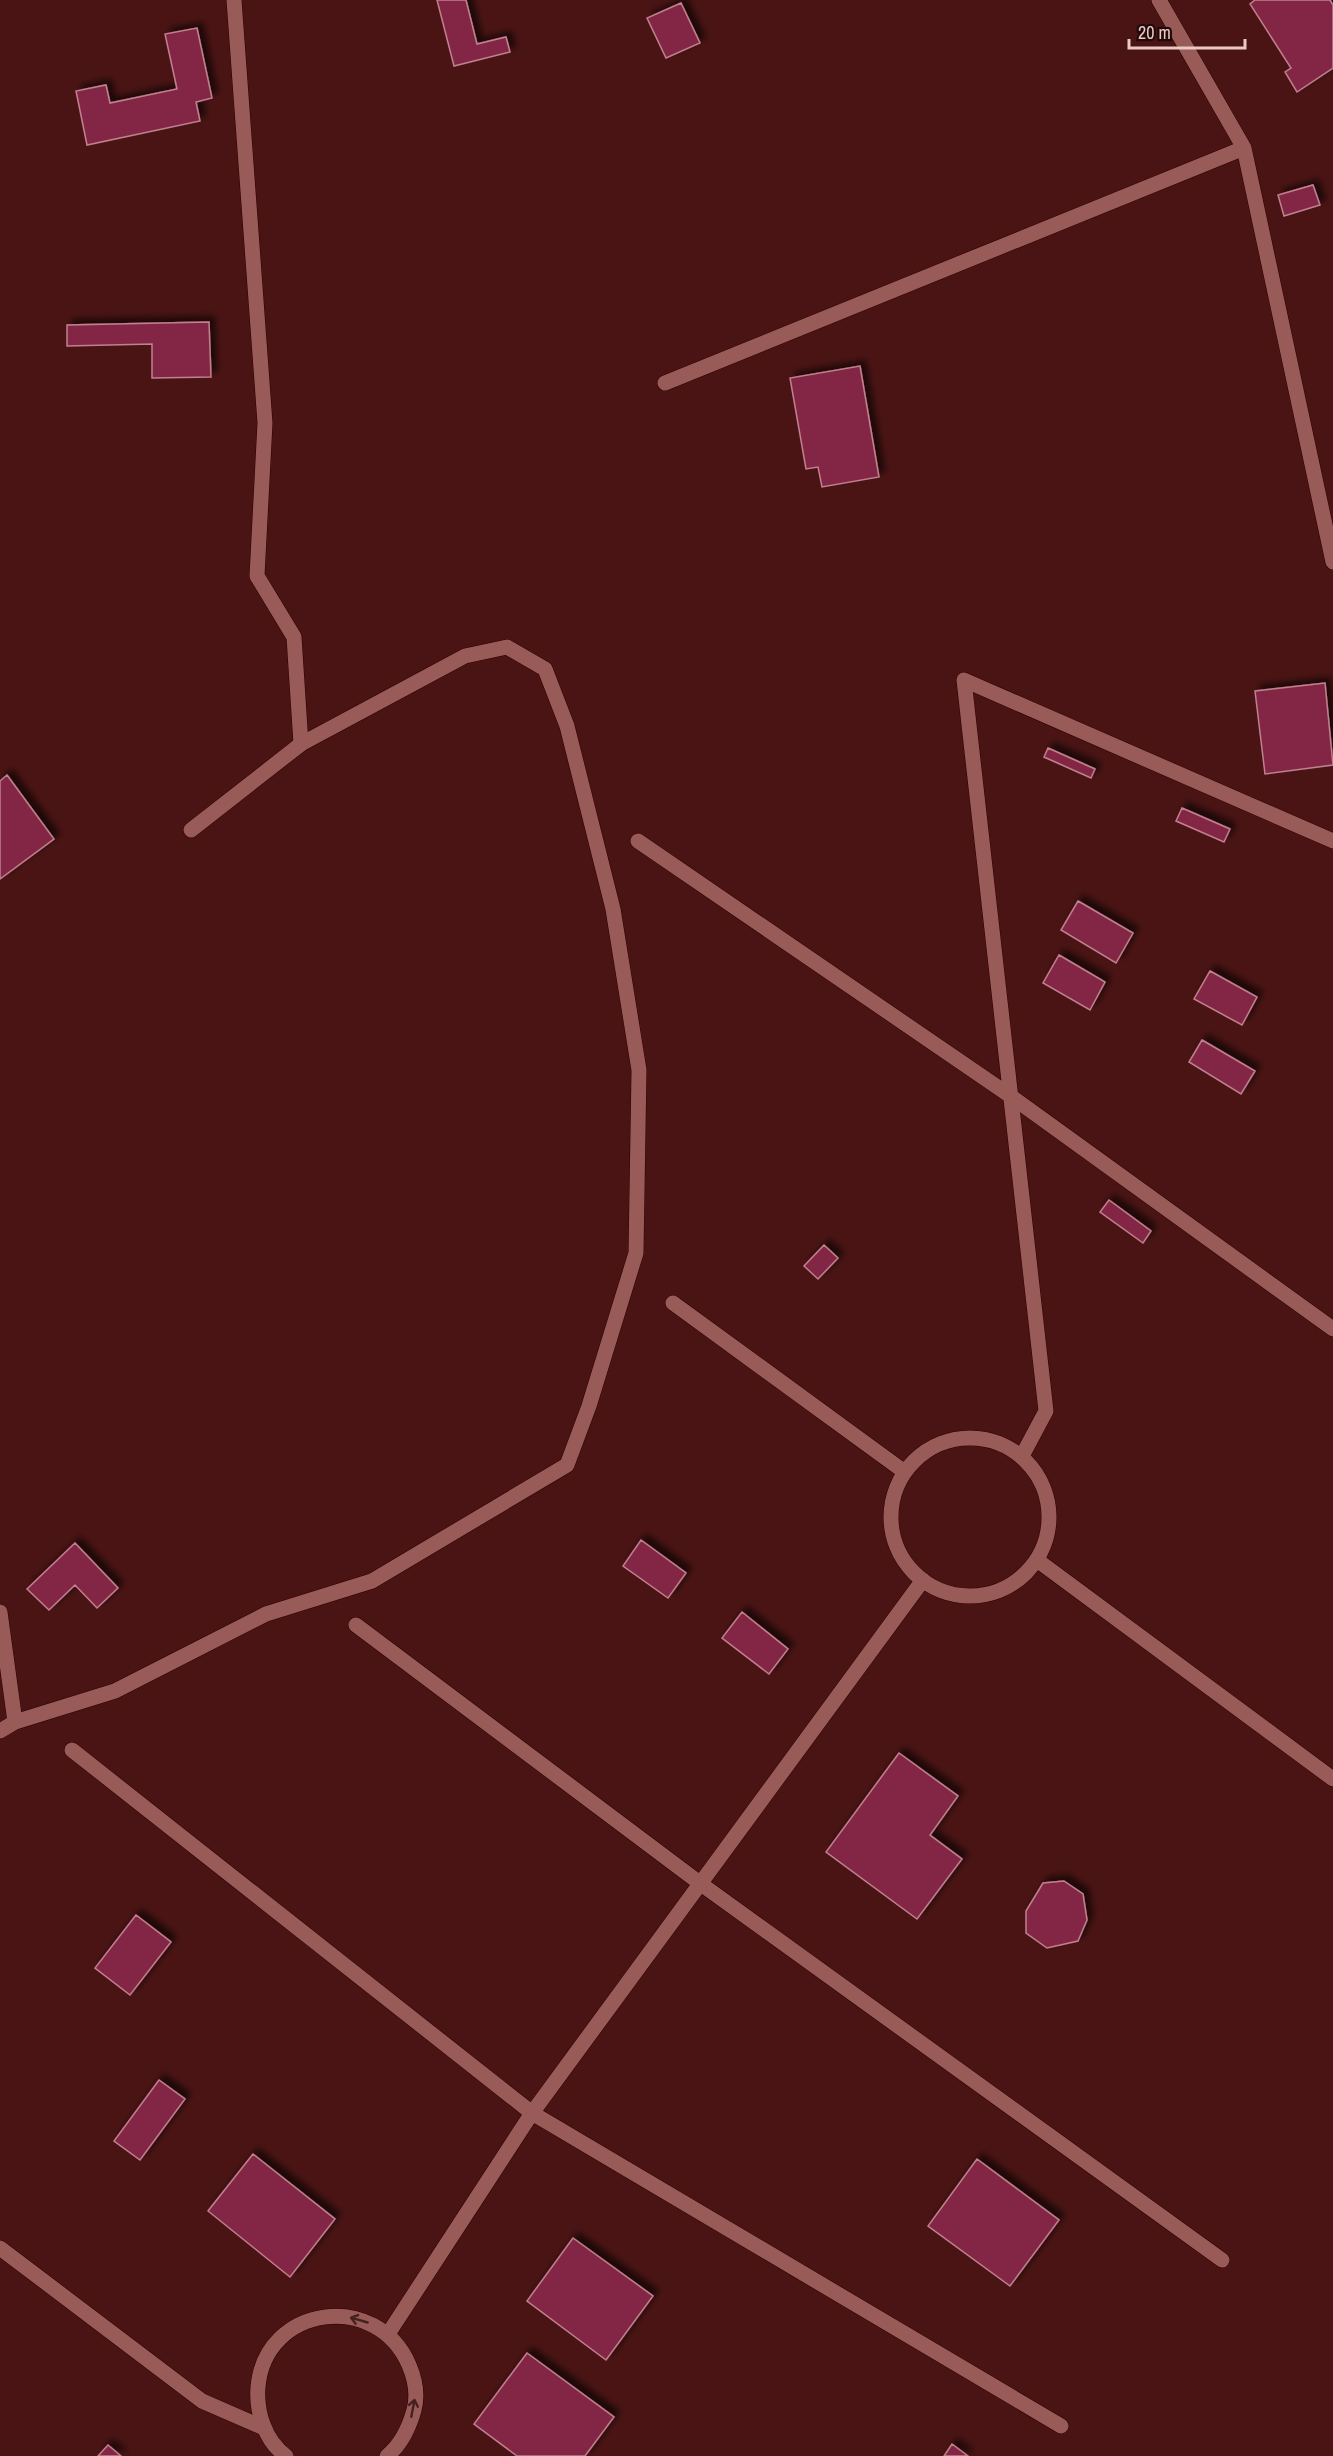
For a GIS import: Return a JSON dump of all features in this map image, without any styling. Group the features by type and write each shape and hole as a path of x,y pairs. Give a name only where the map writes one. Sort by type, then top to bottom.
{"street":[{"path":"234,0 265,423 257,576 294,637 301,744"},
{"path":"1159,0 1244,148 1333,562"},
{"path":"664,383 1244,148"},
{"path":"0,1731 15,1722 115,1692 266,1614 372,1581 567,1465 589,1406 636,1253 639,1070 613,909 567,726 545,669 507,647 465,656 301,744 191,830"},
{"path":"1022,1456 1046,1411 964,680 1333,842"},
{"path":"638,841 1012,1097 1333,1329"},
{"path":"673,1303 902,1470"},
{"path":"974,1438 1000,1443 1022,1456 1039,1476 1048,1500 1049,1525 1043,1550 1030,1571 1009,1587 986,1596 960,1596 935,1589 913,1573 898,1551 891,1525 893,1497 902,1470 922,1453 947,1441 974,1438"},
{"path":"1037,1560 1333,1779"},
{"path":"388,2334 532,2112 923,1580"},
{"path":"0,1612 15,1722"},
{"path":"356,1625 701,1884 1222,2260"},
{"path":"72,1750 532,2112 1061,2426"},
{"path":"0,2248 202,2401 264,2428"},
{"path":"286,2456 279,2451 264,2428 257,2402 259,2375 270,2350 289,2331 313,2318 340,2315 366,2321 388,2334 404,2354 414,2377 416,2403 409,2427 395,2449 387,2456"}],"building":[{"path":"437,0 466,0 477,44 506,37 510,52 454,66"},
{"path":"1255,0 1330,0 1333,5 1333,68 1297,92 1285,72 1291,68 1250,4"},
{"path":"681,3 700,43 666,58 647,18"},
{"path":"197,28 212,98 196,102 200,121 87,145 76,91 106,85 110,103 177,89 165,34"},
{"path":"1313,185 1320,205 1284,216 1278,195"},
{"path":"209,322 211,377 152,378 152,344 67,346 67,325"},
{"path":"860,366 879,477 822,487 818,467 806,469 790,378"},
{"path":"1325,683 1333,765 1265,774 1255,691"},
{"path":"1048,748 1095,769 1091,778 1044,757"},
{"path":"7,775 54,839 0,879 0,781"},
{"path":"1182,808 1230,829 1224,842 1176,821"},
{"path":"1078,901 1133,933 1116,963 1061,930"},
{"path":"1059,955 1105,982 1090,1010 1043,983"},
{"path":"1210,971 1257,997 1242,1025 1194,999"},
{"path":"1202,1040 1255,1071 1241,1094 1189,1062"},
{"path":"1109,1200 1151,1231 1143,1243 1100,1212"},
{"path":"824,1245 838,1258 818,1279 804,1266"},
{"path":"641,1540 686,1573 668,1598 623,1566"},
{"path":"75,1543 118,1588 97,1608 75,1585 49,1610 27,1589"},
{"path":"742,1612 788,1649 769,1674 722,1638"},
{"path":"899,1753 958,1796 930,1835 962,1859 917,1919 826,1852"},
{"path":"1064,1881 1083,1894 1087,1920 1078,1941 1047,1948 1026,1933 1026,1911 1043,1883"},
{"path":"136,1915 171,1942 130,1995 95,1968"},
{"path":"159,2080 185,2099 140,2160 114,2141"},
{"path":"253,2154 335,2219 290,2277 208,2211"},
{"path":"977,2159 1059,2220 1010,2286 928,2226"},
{"path":"573,2238 653,2296 606,2360 527,2301"},
{"path":"527,2353 614,2417 585,2456 517,2456 474,2424"},
{"path":"952,2444 968,2456 944,2456"},
{"path":"108,2445 121,2456 98,2456"}]}
